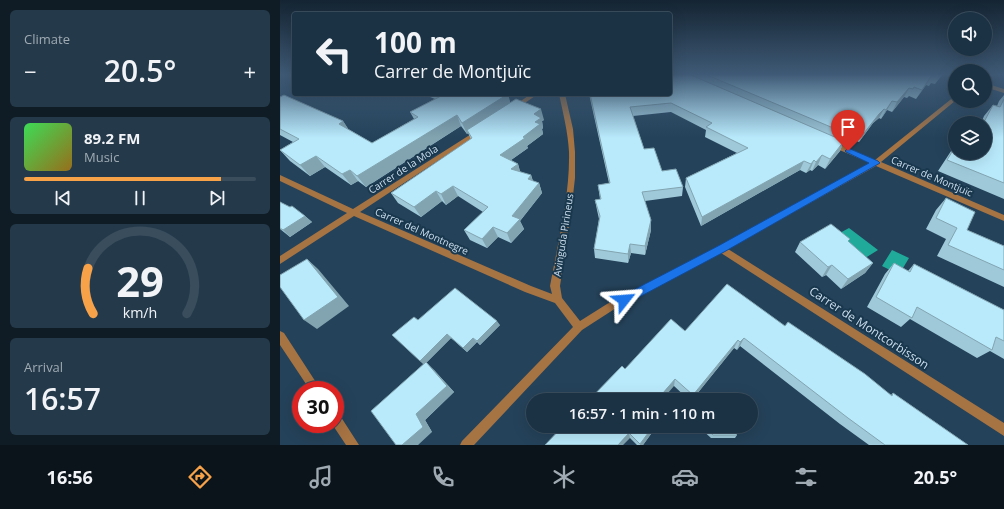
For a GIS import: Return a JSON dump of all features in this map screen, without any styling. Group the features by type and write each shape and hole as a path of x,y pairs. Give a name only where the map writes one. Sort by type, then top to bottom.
{"street":[{"path":"509,111 532,96"},
{"name":"Avinguda Pirineus","path":"558,300 555,286 567,213 572,152 570,129 562,96"},
{"path":"466,445 579,327 610,307 721,249 876,163 948,104"},
{"name":"Carrer de la Mola","path":"280,260 482,129"},
{"name":"Carrer de Montjuïc","path":"827,141 1004,218"},
{"name":"Carrer del Montnegre","path":"280,178 354,213 528,289 558,300"},
{"name":"Carrer de Montcorbisson","path":"721,249 1004,430"},
{"path":"558,300 579,327"},
{"path":"280,336 310,381"},
{"path":"344,432 353,445"}],"shaded area":[{"path":"849,228 878,250 862,260 838,234"},
{"path":"892,250 909,258 900,273 896,273 882,266"}],"building":[{"path":"282,96 286,96 343,121 339,124 372,143 418,117 410,112 441,96 505,96 462,123 457,115 357,176 350,170 342,174 316,156 300,165 280,150 299,139 280,129 280,97"},
{"path":"590,96 739,96 844,141 830,159 822,155 816,162 814,160 811,164 804,161 702,217 686,178 748,148 706,127 712,123 671,103 630,107 644,149 654,148 662,171 676,169 683,187 642,192 651,220 645,246 630,244 628,254 594,249 600,216 595,200 601,199 598,185 610,183"},
{"path":"756,96 902,96 897,102 892,101 886,110 884,109 879,114 864,133 855,129 850,135"},
{"path":"516,99 541,109 534,114 541,118 535,122 540,124 523,137 525,138 500,155 518,164 511,169 531,175 528,179 539,183 512,216 520,219 507,233 493,227 482,239 464,230 488,207 453,186 441,194 436,191 414,207 391,193 472,138 467,130"},
{"path":"1004,99 1004,183 947,160 948,158 948,160 992,160 992,116 987,116 993,105 1000,107"},
{"path":"946,198 975,212 967,230 1004,246 1004,270 948,245 957,228 936,218"},
{"path":"280,202 290,207 292,206 305,216 283,230 280,228"},
{"path":"831,224 850,239 848,241 873,263 848,279 832,265 828,267 800,242"},
{"path":"307,259 338,297 304,320 280,287 280,275"},
{"path":"894,263 910,272 914,264 1004,310 1004,341 996,337 992,350 917,307 912,318 876,297"},
{"path":"727,284 785,326 788,322 865,374 892,396 893,393 968,445 885,445 744,338 740,342 738,340 695,393 691,393 675,379 663,393 596,393 622,366 625,369 671,319 685,331"},
{"path":"455,288 497,321 477,341 473,338 463,348 447,334 420,361 392,335 414,317 418,320"},
{"path":"426,362 447,386 416,414 423,427 402,445 396,445 371,411"},
{"path":"556,433 629,433 618,445 545,445"},
{"path":"629,433 648,433 640,444"},
{"path":"711,433 735,433 737,435 713,435"}],"route":[{"path":"624,300 721,249 876,163 848,151"}]}
